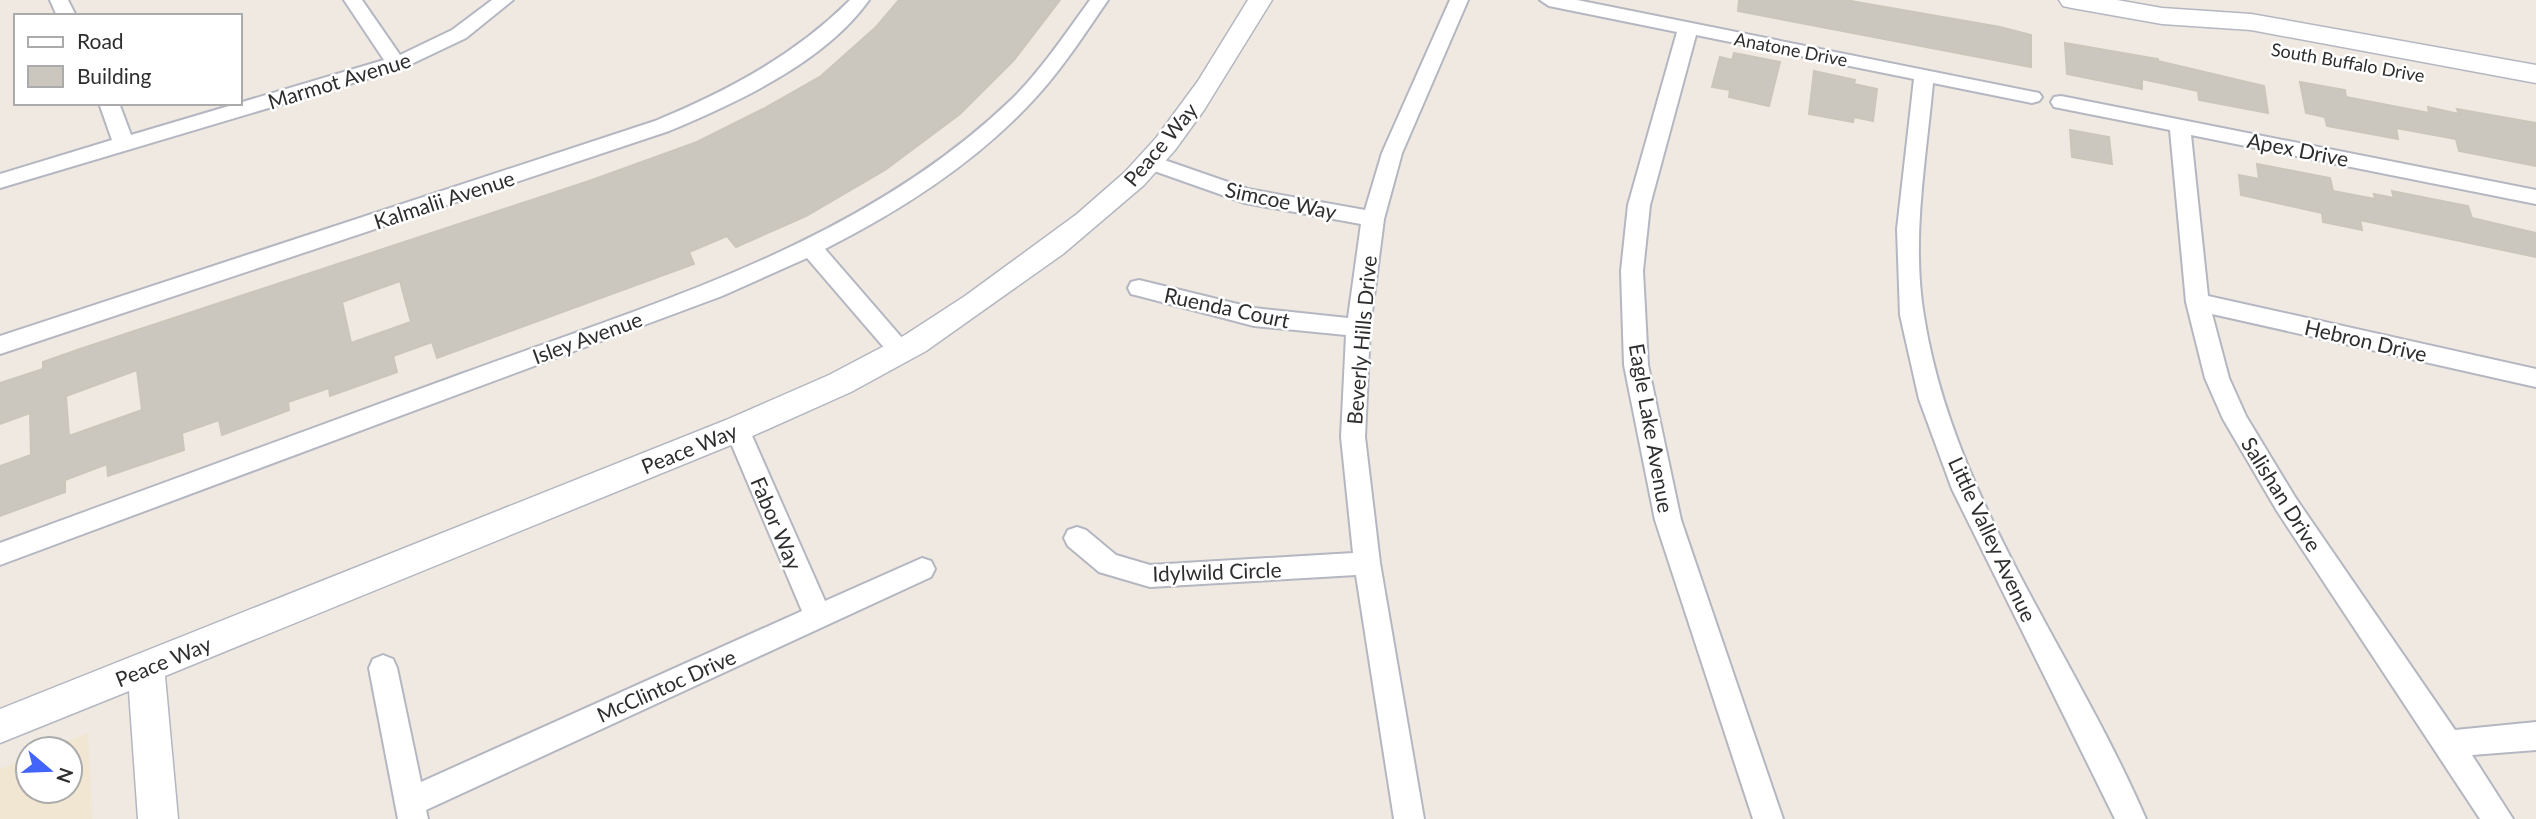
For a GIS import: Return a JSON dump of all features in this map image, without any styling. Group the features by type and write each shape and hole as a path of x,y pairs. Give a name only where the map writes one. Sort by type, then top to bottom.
{"main road":[{"name":"South Buffalo Drive","path":"2072,0 2162,16 2251,22 2536,74"},
{"name":"South Buffalo Drive","path":"2162,16 2257,46 2536,96"}],"street":[{"path":"353,0 396,64"},
{"name":"Marmot Avenue","path":"0,181 396,64 459,34 504,0"},
{"name":"Kalmalii Avenue","path":"0,345 662,126 741,91 784,65 828,32 860,0"},
{"name":"Isley Avenue","path":"0,554 714,290 811,248 899,197 953,160 1001,120 1054,63 1099,0"},
{"name":"Peace Way","path":"0,726 737,429 825,391 901,352 956,318 1058,244 1105,205 1150,162 1196,103 1260,0"},
{"name":"Beverly Hills Drive","path":"1409,819 1367,563 1353,437 1358,328 1373,219 1392,153 1460,0"},
{"name":"Anatone Drive","path":"1549,0 2032,96"},
{"name":"Eagle Lake Avenue","path":"1688,28 1639,205 1632,271 1636,365 1668,520 1769,819"},
{"name":"Little Valley Avenue","path":"1924,76 1908,229 1912,315 1931,399 1965,489 2131,819"},
{"name":"Apex Drive","path":"2061,102 2536,197"},
{"path":"110,105 124,145"},
{"name":"Salishan Drive","path":"2180,125 2197,302 2217,378 2235,419 2286,504 2498,819"},
{"name":"Simcoe Way","path":"1150,162 1245,197 1373,219"},
{"path":"811,248 901,352"},
{"name":"Ruenda Court","path":"1139,288 1254,317 1358,328"},
{"name":"Hebron Drive","path":"2197,302 2536,378"},
{"name":"Fabor Way","path":"737,429 818,617"},
{"name":"Idylwild Circle","path":"1077,538 1108,564 1150,576 1367,563"},
{"name":"McClintoc Drive","path":"412,810 922,569"},
{"path":"146,668 158,819"},
{"path":"383,668 412,810"},
{"path":"2448,744 2536,736"}],"shaded area":[{"path":"88,733 92,819 0,819 0,769 14,763 14,805 84,805 83,735"}],"building":[{"path":"899,0 1060,0 1014,60 960,114 885,170 806,216 736,247 727,236 689,252 694,264 437,358 432,342 393,356 397,372 330,396 329,388 288,402 289,410 222,435 219,420 182,433 184,450 108,476 107,464 65,480 65,492 0,516 0,466 31,455 30,413 0,424 0,383 43,369 43,362 83,348 592,180 697,142 821,76 876,27","holes":["400,281 411,322 351,343 342,302","137,370 142,410 69,436 66,396"]},
{"path":"1739,0 1845,0 2000,27 2031,35 2031,67 1738,11"},
{"path":"2065,43 2158,59 2264,86 2268,113 2199,100 2198,91 2142,79 2142,89 2067,74"},
{"path":"1734,53 1780,62 1769,106 1729,97 1730,90 1712,87 1720,57 1732,60"},
{"path":"1814,71 1855,80 1854,84 1877,89 1873,121 1854,117 1853,122 1809,114"},
{"path":"2300,82 2345,90 2346,97 2429,113 2428,107 2459,114 2457,109 2536,123 2536,166 2459,151 2456,139 2396,128 2398,139 2327,126 2325,117 2306,113"},
{"path":"2070,130 2109,137 2112,164 2072,157"},
{"path":"2257,164 2330,178 2333,191 2375,199 2374,194 2394,198 2392,191 2468,206 2472,218 2536,233 2536,257 2360,220 2362,230 2323,222 2322,213 2241,195 2239,175 2259,179"}]}
